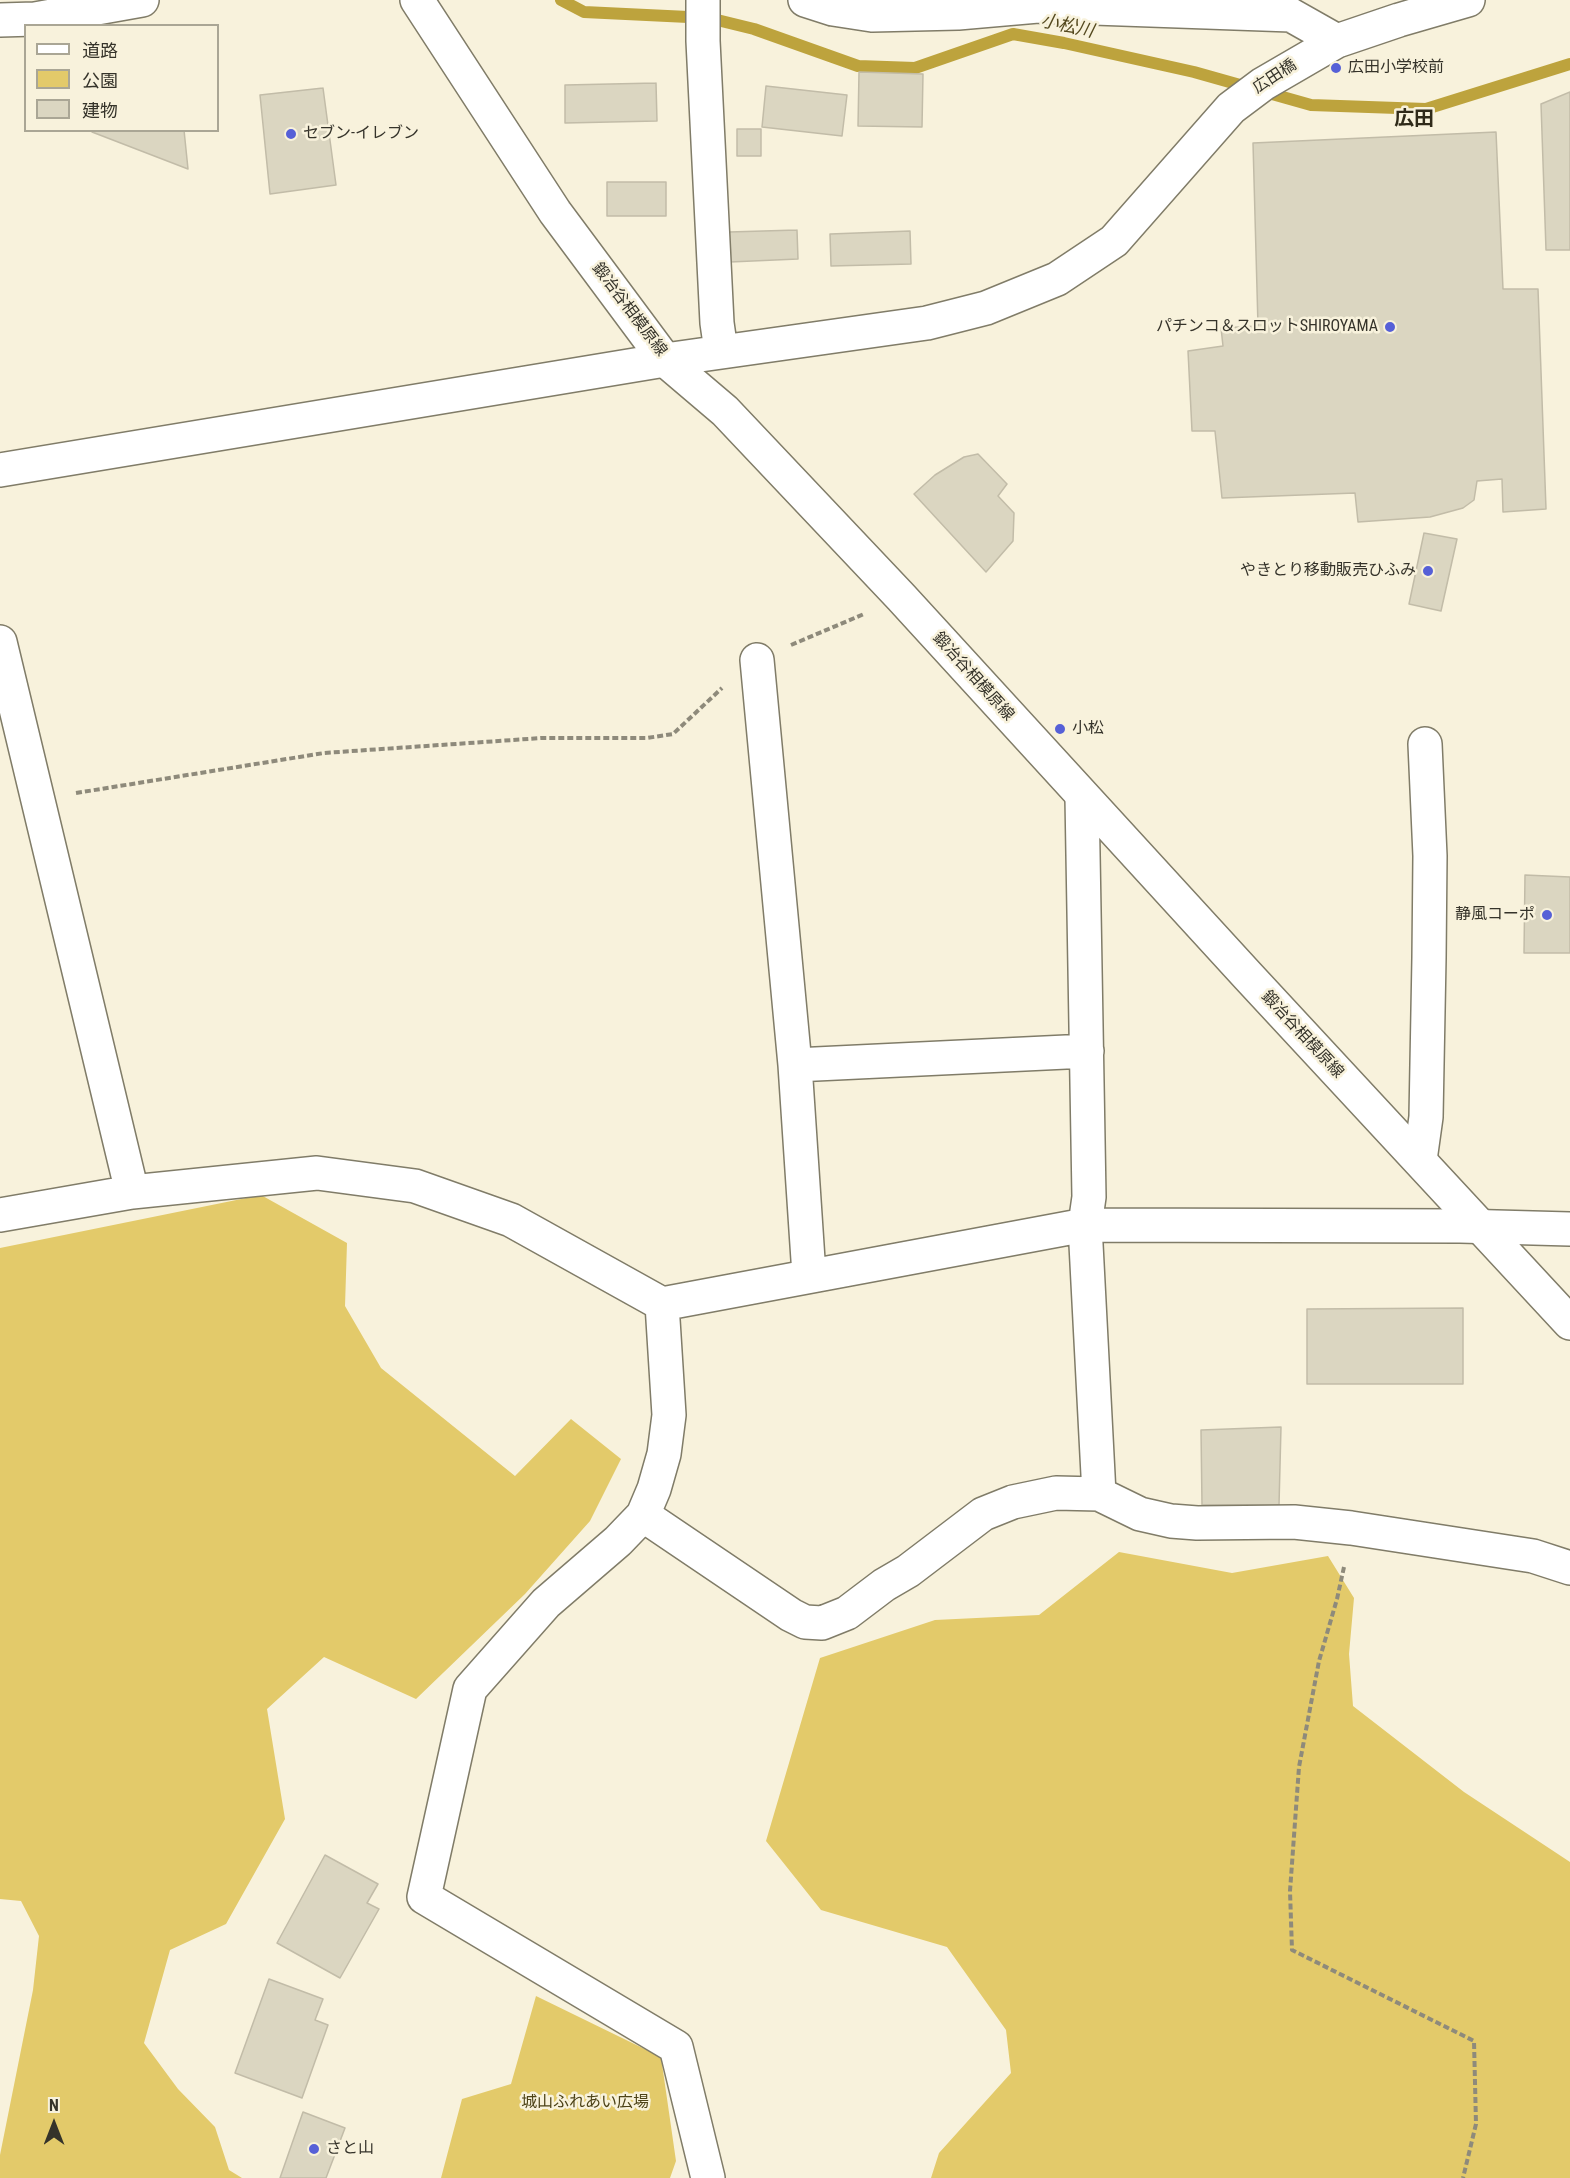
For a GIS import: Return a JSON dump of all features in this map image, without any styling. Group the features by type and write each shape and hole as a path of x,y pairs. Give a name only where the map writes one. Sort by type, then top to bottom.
{"street":[{"path":"0,20 35,19 142,0"},
{"name":"鍛冶谷相模原線","path":"417,0 555,212 665,360 725,411 901,597 1082,797 1570,1323"},
{"path":"703,0 702,40 717,323 721,351"},
{"path":"805,0 832,9 872,15 958,13 1038,6 1290,7 1329,45"},
{"name":"広田橋","path":"0,470 721,351 927,323 986,308 1057,279 1114,241 1231,108 1263,84 1329,45 1399,20 1468,0"},
{"path":"0,642 132,1192"},
{"path":"757,660 795,1065 809,1275"},
{"path":"1420,1161 1426,1117 1429,947 1430,856 1425,744"},
{"path":"1082,797 1089,1197 1085,1225 1099,1494"},
{"path":"795,1065 1087,1051"},
{"path":"0,1215 132,1192 317,1173 415,1186 511,1220 662,1304 1085,1225 1570,1229"},
{"path":"662,1304 669,1415 664,1454 654,1489 643,1515 618,1541 546,1603 470,1689 424,1898 676,2047 708,2178"},
{"path":"643,1515 790,1615 805,1622 822,1623 847,1613 884,1585 908,1571 983,1514 1012,1502 1056,1493 1099,1494 1140,1514 1171,1521 1294,1522 1352,1528 1523,1554 1570,1568"}],"path":[{"path":"37,800 324,753 542,738 647,738 673,734 748,664 901,597"},
{"path":"1352,1528 1337,1599 1319,1661 1299,1767 1290,1891 1292,1950 1474,2041 1476,2124 1463,2178"}],"green space":[{"path":"261,1195 347,1243 345,1306 381,1368 515,1476 571,1419 621,1459 590,1521 525,1594 416,1699 324,1657 267,1709 285,1819 226,1924 170,1950 144,2043 178,2089 215,2127 229,2170 242,2178 0,2178 0,2155 33,1990 39,1936 21,1901 0,1899 0,1248"},
{"path":"1119,1552 1232,1573 1328,1556 1354,1598 1349,1654 1353,1706 1464,1792 1570,1862 1570,2178 931,2178 939,2153 1011,2073 1006,2030 947,1947 821,1910 766,1841 820,1658 935,1620 1039,1615"},
{"name":"城山ふれあい広場","path":"536,1996 661,2057 676,2161 670,2178 441,2178 462,2099 511,2084"}],"building":[{"path":"859,72 923,74 922,127 858,126"},
{"path":"656,83 657,121 565,123 565,85"},
{"path":"766,86 847,95 842,136 762,127"},
{"path":"323,88 336,185 270,194 260,95"},
{"path":"1570,92 1570,250 1546,250 1541,104"},
{"path":"737,129 761,129 761,156 737,156"},
{"path":"92,132 184,132 188,169"},
{"name":"パチンコ＆スロットSHIROYAMA","path":"1496,132 1503,289 1538,289 1546,509 1503,512 1502,479 1477,481 1474,500 1463,508 1430,517 1358,522 1355,493 1222,498 1215,431 1192,431 1188,351 1223,346 1221,328 1258,326 1253,143"},
{"path":"607,182 666,182 666,216 607,216"},
{"path":"797,230 798,259 730,262 729,232"},
{"path":"910,231 911,264 831,266 830,234"},
{"path":"978,454 1007,484 998,496 1014,513 1013,541 986,572 914,494 935,475 964,457"},
{"path":"1424,533 1457,539 1441,611 1409,604"},
{"name":"静風コーポ","path":"1525,875 1570,877 1570,953 1524,953"},
{"path":"1463,1308 1463,1384 1307,1384 1307,1309"},
{"path":"1281,1427 1279,1505 1202,1505 1201,1430"},
{"path":"325,1855 378,1884 367,1903 379,1909 340,1978 277,1943"},
{"path":"269,1979 323,1999 315,2020 328,2025 302,2098 235,2073"},
{"path":"303,2112 345,2128 326,2178 280,2178"}],"waterway":[{"name":"小松川","path":"561,0 584,12 709,18 754,29 858,66 915,68 1013,34 1194,72 1311,105 1426,109 1570,64"}],"place":[{"name":"広田小学校前","path":"1336,68"},
{"name":"セブン-イレブン","path":"291,134"},
{"name":"パチンコ＆スロットSHIROYAMA","path":"1390,327"},
{"name":"やきとり移動販売ひふみ","path":"1428,571"},
{"name":"小松","path":"1060,729"},
{"name":"静風コーポ","path":"1547,915"},
{"name":"さと山","path":"314,2149"}],"district":[{"name":"広田","path":"1414,120"}]}
